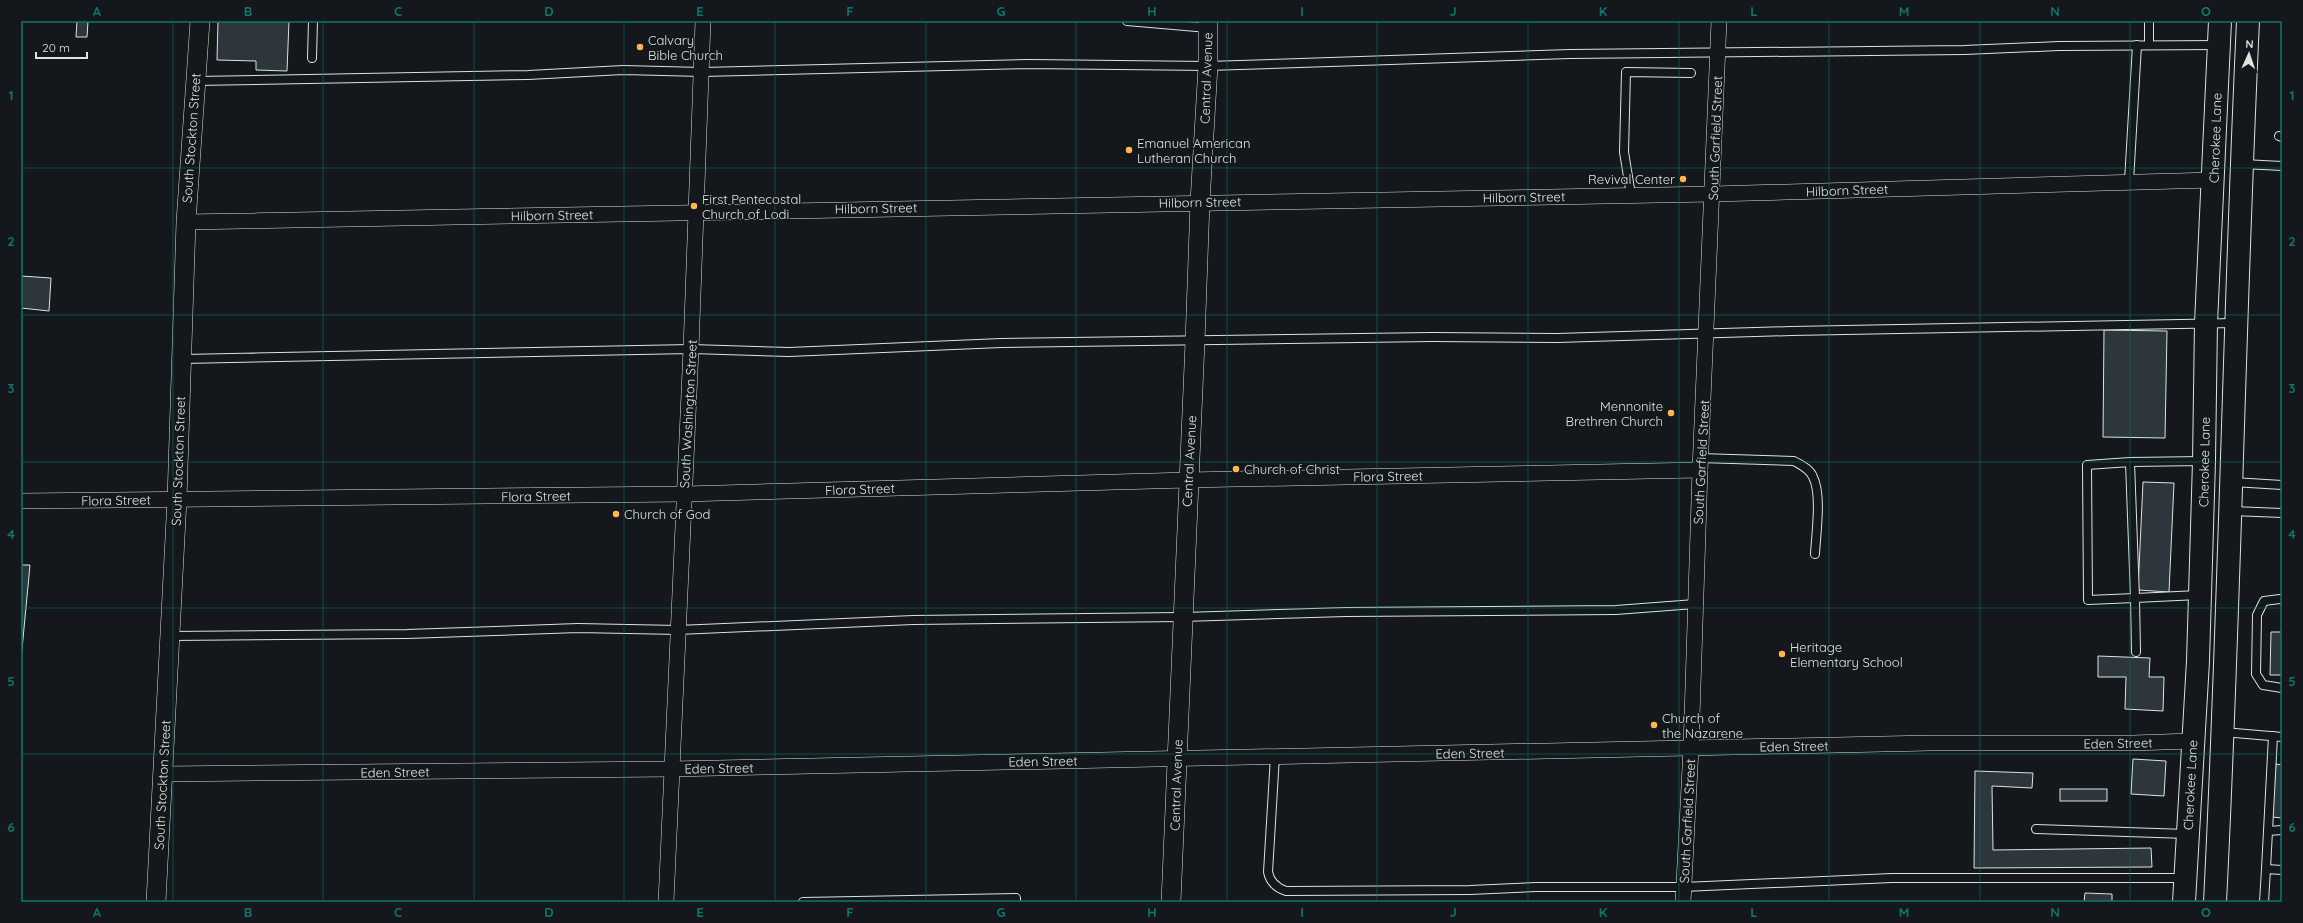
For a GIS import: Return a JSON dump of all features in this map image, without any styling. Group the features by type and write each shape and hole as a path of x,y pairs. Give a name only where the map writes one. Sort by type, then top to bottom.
{"main road":[{"name":"Cherokee Lane","path":"2184,902 2200,595 2206,323 2220,21"},
{"name":"Cherokee Lane","path":"2215,902 2231,511 2235,323 2248,21"}],"street":[{"name":"South Stockton Street","path":"156,902 177,499 183,359 186,222 200,21"},
{"name":"South Washington Street","path":"666,902 691,349 702,72 702,21"},
{"name":"South Garfield Street","path":"1683,902 1691,748 1700,464 1707,335 1719,21"},
{"name":"Central Avenue","path":"1171,902 1188,480 1196,342 1200,202 1208,66 1208,24"},
{"name":"Hilborn Street","path":"186,222 1200,202 1712,194 2213,180"},
{"name":"Flora Street","path":"21,501 685,494 1700,464"},
{"name":"Eden Street","path":"163,774 671,769 1177,757 2192,741"}],"lane":[{"path":"312,58 313,21"},
{"path":"1127,21 1208,24"},
{"path":"2149,21 2149,46"},
{"path":"2129,182 2137,45"},
{"path":"195,81 528,75 623,70 702,72 1029,64 1208,66 1570,54 1638,55 1718,52 1964,50 2059,46 2219,45"},
{"path":"1631,195 1624,152 1626,72 1692,73"},
{"path":"2241,164 2282,166"},
{"path":"183,359 691,349 789,352 1001,343 1196,342 1707,335 1799,331 2235,323"},
{"path":"1700,464 1794,461 1806,468 1813,476 1817,493 1815,554"},
{"path":"2200,595 2088,600 2088,465 2130,462 2204,461"},
{"path":"2130,462 2136,652"},
{"path":"2232,482 2282,485"},
{"path":"2231,511 2282,513"},
{"path":"2280,599 2264,601 2257,615 2256,674 2263,685 2282,688"},
{"path":"170,636 407,634 578,628 678,630 913,620 1183,617 1346,612 1616,610 1695,604"},
{"path":"2223,732 2282,737"},
{"path":"2264,902 2273,736"},
{"path":"1275,756 1268,872 1269,878 1278,888 1286,891 1470,890 1537,887 1683,887 1892,878 2185,878"},
{"path":"2036,829 2188,834"},
{"path":"2268,831 2282,830"},
{"path":"2266,868 2282,870"},
{"path":"802,902 1016,898 1016,902"}],"building":[{"path":"77,21 88,21 87,37 76,37"},
{"path":"218,21 289,21 287,71 256,70 256,61 217,60"},
{"path":"21,276 51,278 49,311 21,308"},
{"path":"2104,330 2167,331 2165,438 2103,437"},
{"path":"2143,482 2174,483 2169,592 2138,590"},
{"path":"21,565 30,565 21,660"},
{"path":"2271,632 2282,632 2282,675 2270,675"},
{"path":"2098,656 2150,658 2149,677 2164,677 2163,711 2125,709 2126,677 2098,677"},
{"path":"2133,759 2166,761 2164,796 2131,794"},
{"path":"2276,764 2282,765 2282,818 2272,817"},
{"path":"1975,771 2033,773 2032,788 1992,786 1993,850 2151,848 2152,867 1974,868"},
{"path":"2060,789 2107,789 2107,801 2060,801"},
{"path":"2085,893 2112,894 2112,902 2084,902"}],"place":[{"name":"Calvary Bible Church","path":"640,47"},
{"name":"Emanuel American Lutheran Church","path":"1129,150"},
{"name":"Revival Center","path":"1683,179"},
{"name":"First Pentecostal Church of Lodi","path":"694,206"},
{"name":"Mennonite Brethren Church","path":"1671,413"},
{"name":"Church of Christ","path":"1236,469"},
{"name":"Church of God","path":"616,514"},
{"name":"Heritage Elementary School","path":"1782,654"},
{"name":"Church of the Nazarene","path":"1654,725"}]}
